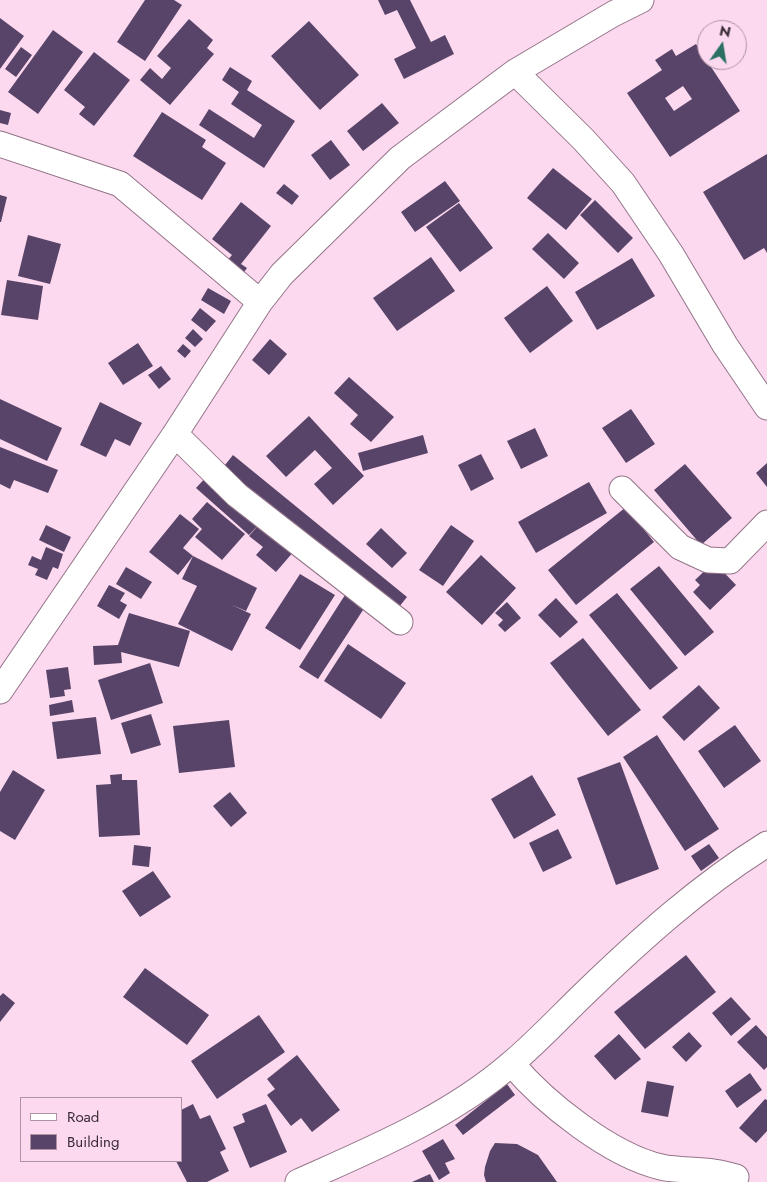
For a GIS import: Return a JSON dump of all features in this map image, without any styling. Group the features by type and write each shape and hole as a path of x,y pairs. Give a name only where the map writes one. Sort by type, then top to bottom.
{"street":[{"path":"0,691 175,434 260,302 282,274 400,158 515,72 613,14 641,0"},
{"path":"515,72 583,138 623,183 671,254 725,345 767,407"},
{"path":"0,144 120,184 260,302"},
{"path":"175,434 237,495 400,622"},
{"path":"622,489 680,547 708,560 730,561 767,523"},
{"path":"298,1182 400,1137 468,1096 512,1064 669,915 767,844"},
{"path":"512,1064 549,1103 581,1126 634,1158 660,1167 713,1172 736,1177"}],"building":[{"path":"145,0 174,0 182,5 145,61 117,42"},
{"path":"378,0 410,0 431,42 445,35 454,54 404,79 394,59 416,48 397,10 385,15"},
{"path":"0,18 24,36 0,69"},
{"path":"189,19 213,40 207,48 214,54 170,105 140,80 150,68 162,79 171,68 157,56"},
{"path":"309,21 359,75 320,110 271,56"},
{"path":"53,30 83,52 38,114 8,92"},
{"path":"696,44 697,70 713,70 740,111 670,157 627,93 662,70 655,60 672,49 676,56","holes":["683,86 692,99 674,111 665,98"]},
{"path":"21,47 32,55 16,77 5,69"},
{"path":"94,52 130,80 94,126 79,114 85,107 64,90"},
{"path":"230,67 252,81 247,90 295,121 264,168 199,125 209,109 254,138 262,125 231,104 239,92 222,80"},
{"path":"382,103 399,123 363,151 347,131"},
{"path":"0,110 11,113 8,125 0,123"},
{"path":"162,112 206,140 202,147 226,163 202,200 133,156"},
{"path":"331,140 350,165 330,180 311,155"},
{"path":"767,154 767,253 764,248 744,260 703,192"},
{"path":"553,168 592,199 566,230 527,198"},
{"path":"445,181 460,201 415,232 401,212"},
{"path":"284,184 299,196 292,205 276,193"},
{"path":"0,195 7,197 1,222 0,222"},
{"path":"595,200 633,238 618,253 580,215"},
{"path":"241,202 271,226 241,264 247,268 242,275 226,262 232,255 212,239"},
{"path":"459,203 493,248 460,272 426,227"},
{"path":"548,233 579,263 564,279 532,249"},
{"path":"28,235 61,244 50,284 18,276"},
{"path":"431,257 455,291 397,331 373,298"},
{"path":"632,258 655,296 597,330 575,292"},
{"path":"7,280 43,286 38,320 1,315"},
{"path":"547,286 573,321 530,353 504,318"},
{"path":"208,288 231,301 224,314 201,300"},
{"path":"200,308 216,321 206,332 191,320"},
{"path":"193,329 203,339 195,347 185,338"},
{"path":"270,339 287,354 269,375 252,360"},
{"path":"138,343 153,366 123,385 108,363"},
{"path":"183,344 191,351 185,358 177,351"},
{"path":"161,366 171,379 159,389 148,375"},
{"path":"349,377 394,417 371,442 350,424 358,415 334,393"},
{"path":"0,399 62,428 47,461 0,439"},
{"path":"100,402 142,423 130,446 115,439 106,457 80,445"},
{"path":"631,409 655,444 626,463 602,428"},
{"path":"309,416 364,476 333,505 314,484 332,468 315,450 286,477 266,456"},
{"path":"535,428 548,456 521,469 507,441"},
{"path":"423,435 428,453 363,471 358,453"},
{"path":"0,447 58,470 48,493 14,480 10,489 0,484"},
{"path":"481,454 494,479 471,491 458,465"},
{"path":"233,455 407,597 395,612 221,470"},
{"path":"767,463 767,487 756,473"},
{"path":"685,464 732,518 701,545 654,490"},
{"path":"209,474 262,521 249,535 196,488"},
{"path":"589,482 607,513 536,553 518,522"},
{"path":"207,502 245,534 222,560 195,537 202,529 192,519"},
{"path":"626,507 654,542 576,605 548,570"},
{"path":"180,514 199,529 183,548 193,556 178,575 149,552"},
{"path":"262,521 295,550 276,572 256,555 263,547 249,536"},
{"path":"46,525 71,537 64,552 39,540"},
{"path":"451,525 474,541 443,586 419,570"},
{"path":"381,528 407,553 392,568 366,544"},
{"path":"46,547 63,554 58,569 53,567 47,580 35,575 38,569 28,565 32,556 41,560"},
{"path":"481,555 516,588 482,625 446,592"},
{"path":"193,556 257,588 246,611 230,604 251,614 232,651 178,624 197,586 182,579"},
{"path":"714,562 736,585 710,610 693,592 700,585 695,580"},
{"path":"659,566 714,632 685,656 630,589"},
{"path":"126,567 152,582 141,599 116,584"},
{"path":"300,574 335,595 300,650 265,628"},
{"path":"109,585 125,593 120,601 127,605 119,619 97,606"},
{"path":"617,593 678,668 650,690 589,615"},
{"path":"345,595 365,607 318,679 299,667"},
{"path":"556,598 578,622 560,638 538,615"},
{"path":"507,602 521,618 505,632 498,625 503,620 495,613"},
{"path":"129,613 190,631 179,667 121,652 122,663 94,665 93,646 118,645"},
{"path":"583,638 641,710 608,736 550,663"},
{"path":"348,644 406,683 381,719 324,681"},
{"path":"150,663 163,703 111,720 98,680"},
{"path":"68,667 71,689 64,690 65,696 50,698 46,670"},
{"path":"699,685 720,708 684,741 662,717"},
{"path":"72,700 74,712 50,716 49,705"},
{"path":"151,714 161,745 131,754 121,723"},
{"path":"96,717 101,754 57,759 52,722"},
{"path":"229,720 235,767 179,773 173,726"},
{"path":"735,725 761,761 724,788 698,751"},
{"path":"657,735 719,829 685,851 623,757"},
{"path":"620,762 659,869 616,885 577,778"},
{"path":"13,770 45,790 15,840 0,831 0,792"},
{"path":"122,774 122,780 137,780 140,835 99,837 96,785 111,784 110,775"},
{"path":"532,775 556,815 514,839 491,799"},
{"path":"230,792 247,813 231,827 213,806"},
{"path":"558,829 572,858 543,872 529,843"},
{"path":"709,844 719,858 701,871 691,856"},
{"path":"134,845 151,847 149,867 132,865"},
{"path":"153,871 171,897 140,917 122,891"},
{"path":"686,955 716,992 645,1049 614,1012"},
{"path":"145,968 209,1015 187,1045 123,997"},
{"path":"3,993 15,1003 0,1022 0,996"},
{"path":"731,997 751,1019 731,1036 712,1013"},
{"path":"259,1015 285,1052 217,1099 191,1061"},
{"path":"756,1025 767,1037 767,1067 764,1070 737,1042"},
{"path":"689,1032 702,1046 686,1062 672,1047"},
{"path":"619,1034 641,1059 615,1080 594,1056"},
{"path":"297,1055 340,1110 312,1132 301,1118 291,1126 267,1095 275,1089 267,1079"},
{"path":"750,1073 762,1090 737,1108 725,1091"},
{"path":"647,1081 674,1086 668,1117 641,1112"},
{"path":"507,1084 515,1095 463,1135 455,1125"},
{"path":"765,1099 767,1100 767,1131 756,1143 739,1128"},
{"path":"193,1104 200,1119 210,1115 226,1149 220,1152 229,1171 207,1182 187,1182 177,1162 182,1162 182,1110"},
{"path":"266,1104 287,1152 250,1168 233,1127 245,1122 242,1114"},
{"path":"443,1139 455,1159 445,1163 450,1173 439,1180 422,1151"},
{"path":"495,1143 517,1144 538,1155 557,1182 486,1182 484,1175 485,1167 490,1151"},
{"path":"430,1174 434,1182 412,1182"}]}
